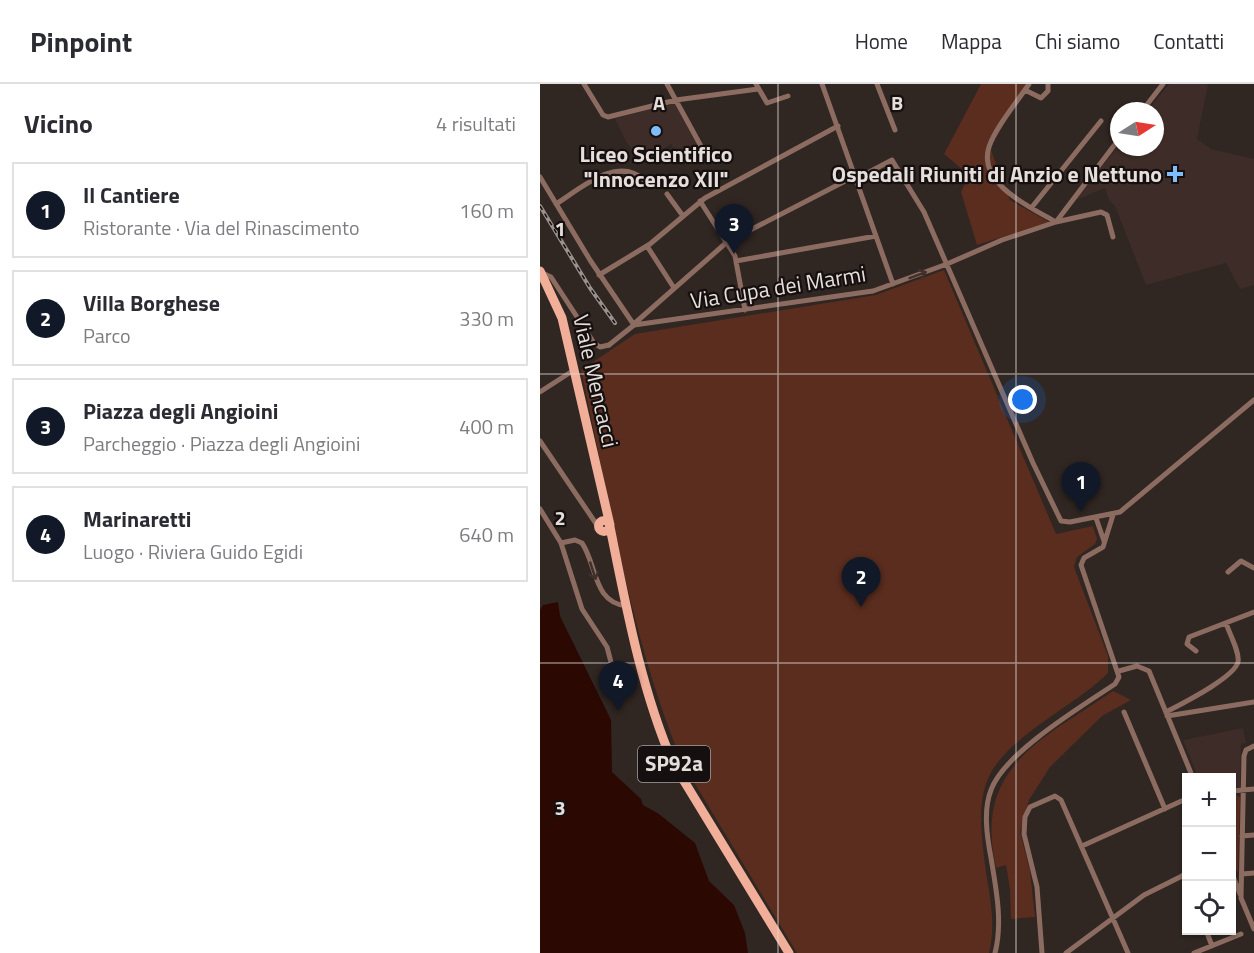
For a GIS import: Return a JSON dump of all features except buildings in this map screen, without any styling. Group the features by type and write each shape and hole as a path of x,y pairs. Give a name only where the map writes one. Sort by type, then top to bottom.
{"main road":[{"name":"Viale Mencacci","path":"540,272 560,310 604,503 604,526"},
{"name":"SP92a","path":"604,526 615,552 653,706 673,763 789,953"}],"street":[{"path":"584,84 606,117 676,99 757,87 769,104 788,96"},
{"path":"667,84 702,148"},
{"path":"822,84 893,285"},
{"path":"877,84 895,130"},
{"path":"1029,84 991,142 987,153 997,182 1014,197 1056,222 1110,152"},
{"path":"1025,90 1041,98 1048,90 1048,84"},
{"path":"1149,102 1163,84"},
{"path":"1032,207 1101,121"},
{"path":"599,275 647,246 700,201 838,126"},
{"path":"540,272 551,277 596,345 602,348 634,325 727,242 888,161 895,162 923,209 1058,518 1068,523 1113,515 1123,510 1254,400"},
{"path":"556,204 611,172 629,171 645,180"},
{"path":"540,177 599,275 634,325"},
{"path":"668,194 683,216"},
{"path":"700,201 727,242 736,261 745,310"},
{"name":"Via Cupa dei Marmi","path":"634,325 873,291 947,264 999,241 1056,222 1105,213 1113,237"},
{"path":"736,261 876,236"},
{"path":"647,246 674,288"},
{"path":"540,382 542,390 574,370"},
{"path":"540,441 591,513 604,526"},
{"path":"540,509 561,543 581,606 606,643 617,685"},
{"path":"994,953 998,921 987,821 989,796 993,784 1005,768 1040,736 1115,684 1119,677 1119,671 1081,565 1082,560 1101,549 1105,543 1113,515"},
{"path":"1096,518 1105,543"},
{"path":"561,543 575,540 582,543 601,590 613,602 627,606"},
{"path":"1228,572 1241,561 1254,568"},
{"path":"1196,651 1187,644 1189,637 1254,612"},
{"path":"1167,714 1227,676 1234,669 1238,658 1226,623"},
{"path":"1119,671 1135,666 1147,670 1190,773"},
{"path":"1167,714 1254,702"},
{"path":"1124,712 1165,809"},
{"path":"1241,898 1246,750 1254,746"},
{"path":"1236,791 1254,789"},
{"path":"1042,953 1038,893 1024,834 1029,809 1058,796 1128,953"},
{"path":"1082,846 1182,801"},
{"path":"1242,836 1254,835"},
{"path":"1242,874 1254,873"},
{"path":"1066,953 1154,889 1182,875"},
{"path":"1235,881 1251,915 1254,929"},
{"path":"1194,953 1241,934"},
{"path":"1208,935 1212,946"}],"shaded area":[{"path":"981,84 1028,84 990,148 1010,200 1049,222 977,245 961,192 969,175 944,154"},
{"name":"Ospedali Riuniti di Anzio e Nettuno","path":"1169,84 1208,84 1197,139 1211,149 1254,159 1254,285 1240,289 1226,263 1146,285 1115,206 1109,200 1105,188 1074,201 1110,156 1164,156 1164,102 1154,102"},
{"name":"Liceo Scientifico \"Innocenzo XII\"","path":"674,102 700,149 680,160 671,144 642,163 627,143 615,119"},
{"path":"944,270 1056,534 1093,526 1097,539 1095,544 1077,557 1074,567 1108,656 1108,673 1006,752 986,784 982,799 981,824 992,913 989,953 797,953 683,764 665,717 649,669 623,570 581,370 635,334 876,295"},
{"path":"558,602 560,616 611,720 612,772 641,799 643,805 659,814 695,843 709,881 734,905 745,933 748,953 540,953 540,610 543,605"},
{"path":"1113,691 1131,700 1102,716 1050,767 1029,800 1020,832 1030,871 1035,917 1011,919 1006,865 996,868 992,833 995,804 1004,780 1019,760 1039,742"},
{"path":"1243,728 1246,743 1241,744 1240,787 1236,788 1236,773 1196,773 1183,740"},
{"path":"1236,794 1240,798 1238,873 1236,870"}],"railway":[{"path":"540,206 590,288 615,323"}],"place":[{"name":"Liceo Scientifico \"Innocenzo XII\"","path":"656,131"},
{"name":"Ospedali Riuniti di Anzio e Nettuno","path":"1175,174"},
{"name":"Piazza degli Angioini","path":"734,254"},
{"name":"Il Cantiere","path":"1081,512"},
{"name":"Villa Borghese","path":"861,607"},
{"name":"Marinaretti","path":"618,711"}]}
